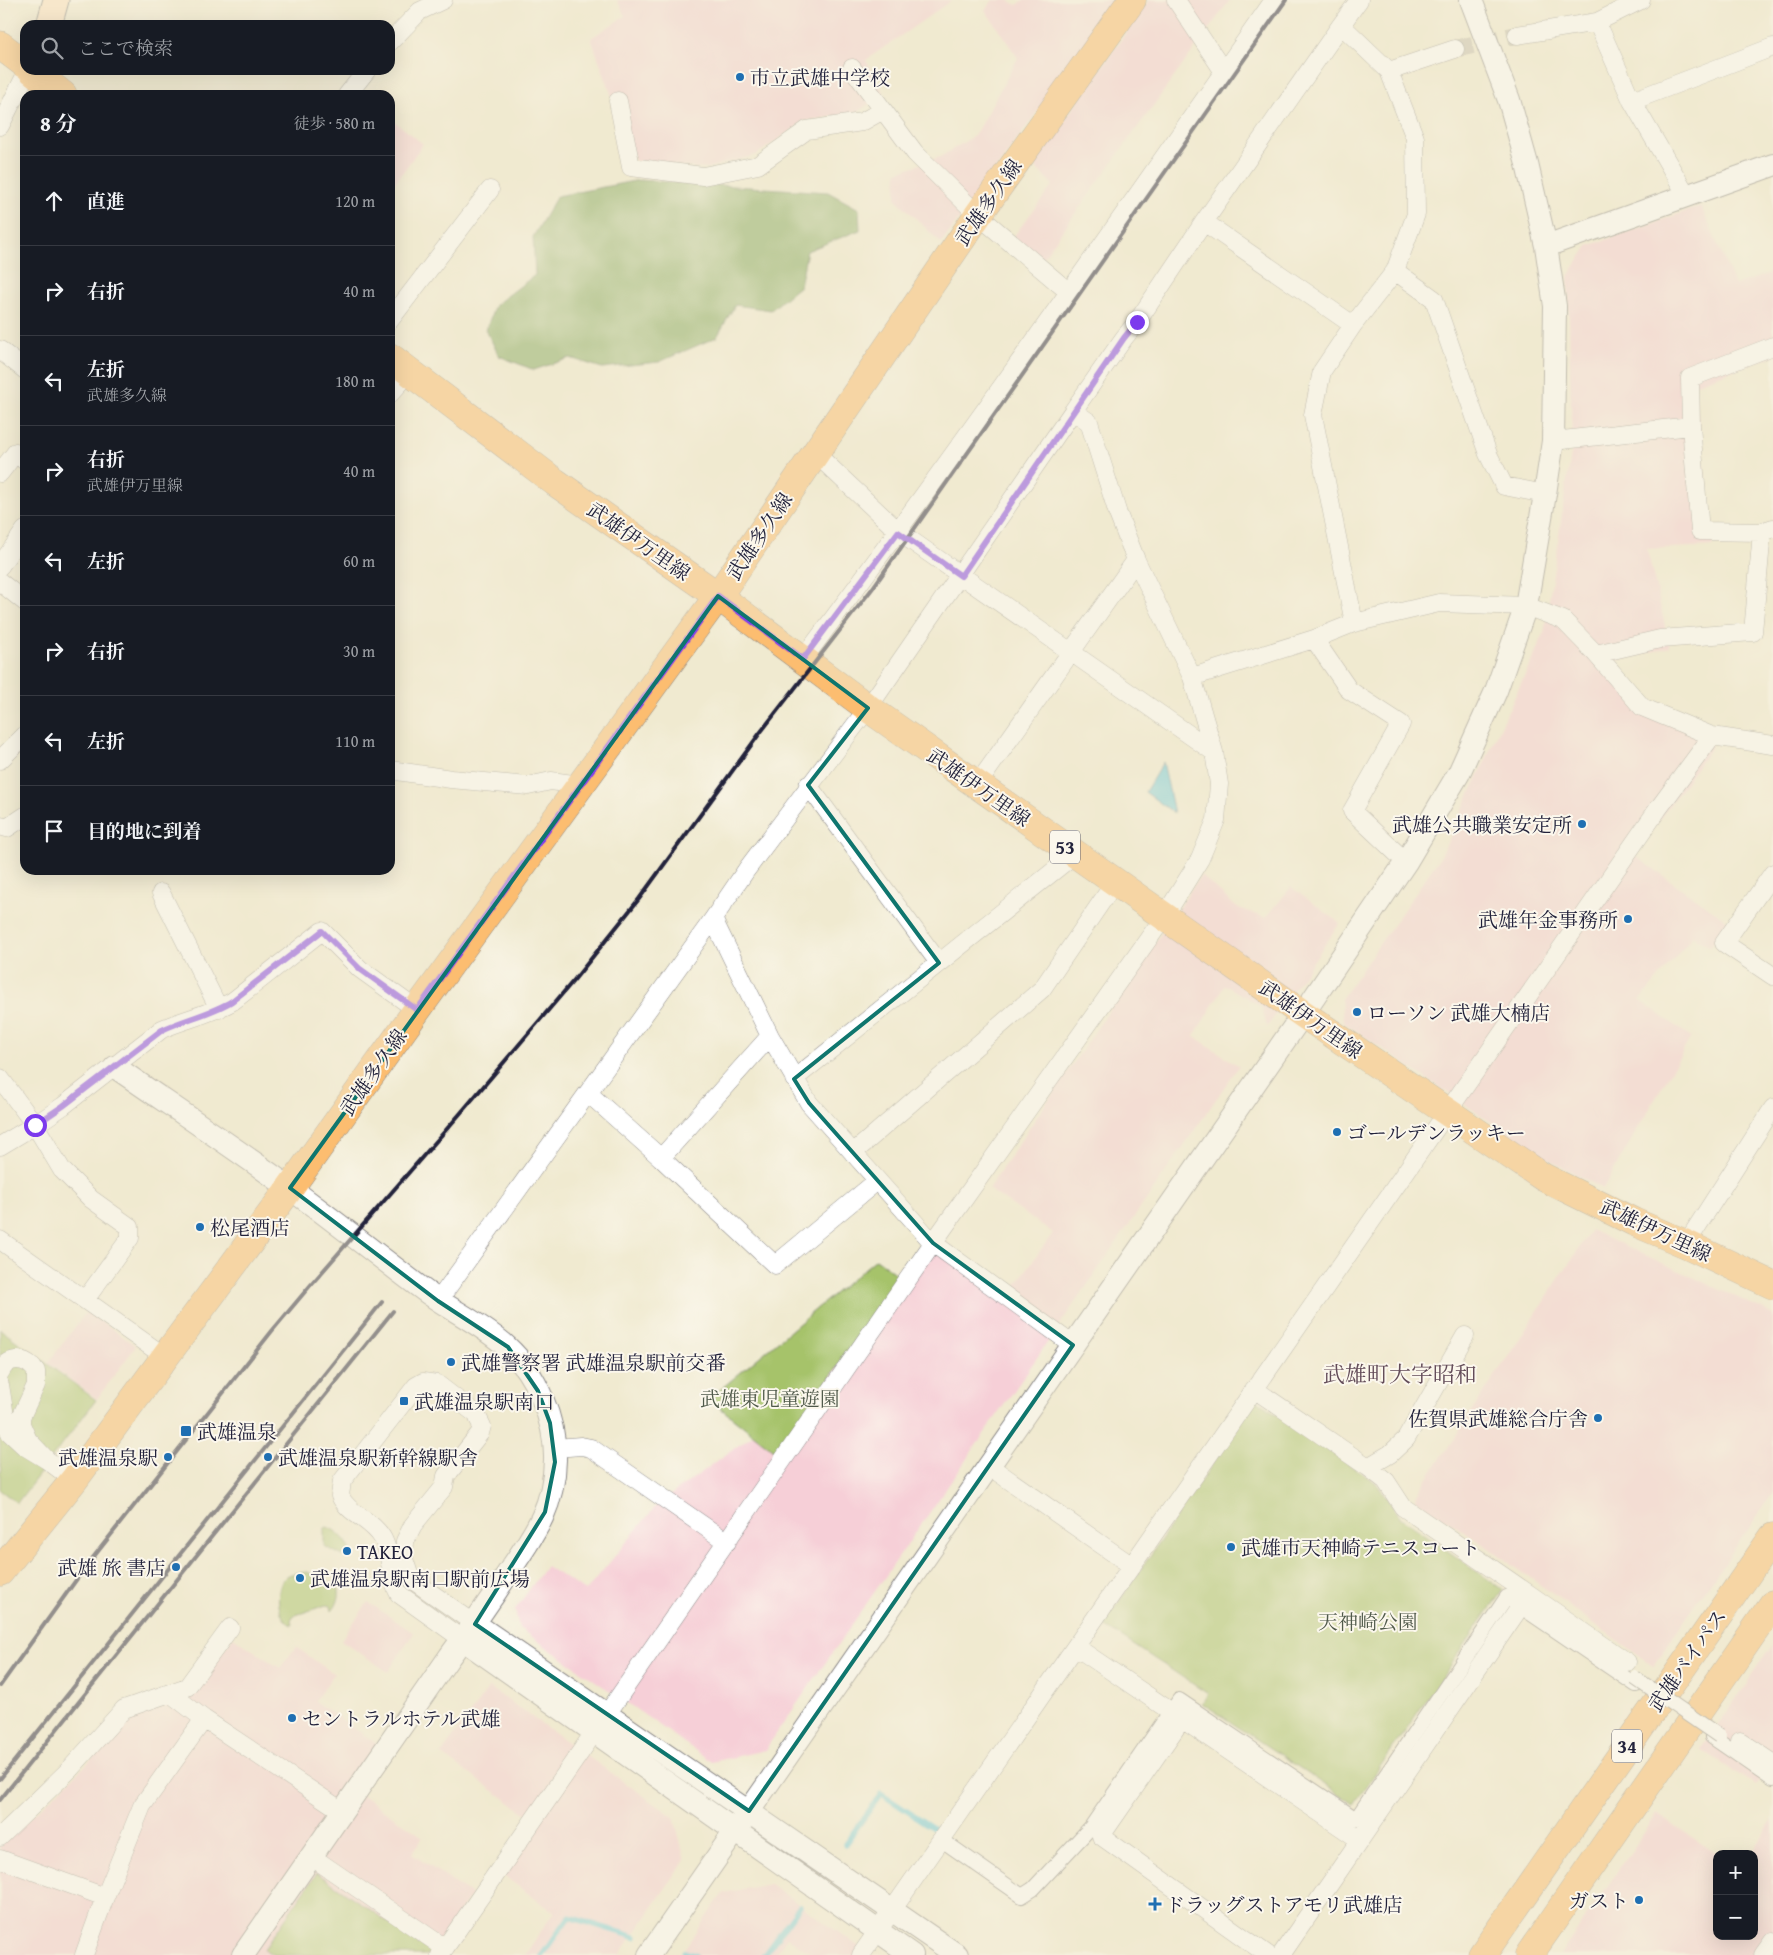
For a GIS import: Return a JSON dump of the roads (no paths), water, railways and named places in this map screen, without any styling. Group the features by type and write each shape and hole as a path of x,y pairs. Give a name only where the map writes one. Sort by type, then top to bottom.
{"main road":[{"path":"50,20 56,0"},
{"name":"武雄多久線","path":"0,1572 74,1480 290,1188 718,596 978,215 1132,0"},
{"path":"0,45 20,60"},
{"path":"38,75 57,90"},
{"name":"武雄伊万里線","path":"400,365 571,493 718,596 868,708 1303,1014 1543,1177 1634,1222 1686,1244 1773,1286"},
{"name":"武雄バイパス","path":"1482,1955 1773,1537"},
{"name":"武雄バイパス","path":"1529,1955 1773,1604"}],"street":[{"path":"395,37 420,11 443,0"},
{"path":"1176,0 1224,72"},
{"path":"803,659 898,532 1070,293 1274,0"},
{"path":"438,1301 713,920 747,869 808,785 868,708 1359,0"},
{"path":"649,1955 990,1466 1406,862 1459,773 1496,690 1526,606 1545,494 1553,441 1555,306 1546,246 1527,164 1509,100 1471,0"},
{"path":"1517,34 1597,22 1641,0"},
{"path":"1597,22 1632,101 1686,194"},
{"path":"1340,25 1389,71 1415,138 1416,214 1395,271 1353,325 1322,370 1313,415 1354,623"},
{"path":"1632,101 1773,47"},
{"path":"1389,71 1455,49"},
{"path":"852,68 915,152 978,215 1070,293"},
{"path":"0,126 26,75"},
{"path":"351,90 363,75"},
{"path":"618,101 631,167 703,176 758,165 807,130 862,122 883,110"},
{"path":"1546,246 1686,194 1773,165"},
{"path":"395,314 490,190"},
{"path":"1204,222 1353,325"},
{"path":"1395,271 1434,299 1488,454 1504,486 1545,494"},
{"path":"1596,654 1660,639 1753,632 1767,530 1700,531 1691,426 1690,378 1773,346"},
{"path":"0,350 20,366"},
{"path":"395,380 400,365"},
{"path":"312,1857 443,1952 933,1243 1164,917 1200,860 1216,820 1219,784 1214,752 1192,677 1136,560 1118,514 1088,422 1073,411"},
{"path":"1553,441 1691,426"},
{"path":"0,473 16,452 20,456"},
{"path":"815,453 898,532 1214,752"},
{"path":"0,566 20,537"},
{"path":"977,785 1136,560"},
{"path":"0,582 20,598"},
{"path":"1192,677 1314,640 1354,623 1439,604 1526,606 1563,620 1596,654 1642,707 1712,736 1773,745"},
{"path":"1314,640 1348,690 1401,724 1352,811 1406,862"},
{"path":"861,1955 1653,817 1712,736"},
{"path":"0,760 20,740"},
{"path":"395,771 451,779 528,786 551,781 580,785"},
{"path":"808,785 939,963"},
{"path":"0,826 7,828 20,819"},
{"path":"794,1078 1076,854"},
{"path":"1773,873 1724,943 1773,976"},
{"path":"853,1153 1042,989 1115,882"},
{"path":"161,893 220,1009"},
{"path":"713,920 770,1036 809,1103 933,1243 1073,1345"},
{"path":"0,1146 63,1106 162,1030 180,1021 220,1009 232,1001 322,931 360,969 417,1010"},
{"path":"661,1158 770,1036"},
{"path":"115,1067 290,1188 438,1301 475,1322 508,1347 534,1384 543,1403 550,1423 555,1448 551,1494 538,1528 469,1632 243,1955"},
{"path":"0,1078 35,1125 68,1177 91,1199 130,1227 130,1238 85,1300"},
{"path":"588,1093 661,1158 775,1265 877,1180"},
{"path":"1686,1244 1773,1108"},
{"path":"0,1240 164,1356"},
{"path":"1368,1467 1390,1454 1406,1439 1465,1336"},
{"path":"0,1373 8,1362 14,1360 26,1361 36,1371 36,1385 22,1417 21,1424 28,1440 47,1460"},
{"path":"912,1955 594,1732 469,1632 414,1581 409,1574 404,1559 405,1541 413,1525 444,1487 446,1476 480,1433 482,1426 476,1414 437,1384 423,1382 416,1386 342,1481 340,1496 347,1508 378,1532 384,1540 393,1584 399,1594 469,1632 608,1713 957,1955"},
{"path":"0,1385 6,1422 10,1433 24,1446 74,1480"},
{"path":"1254,1389 1386,1481 1403,1508 1523,1602 1773,1779"},
{"path":"555,1448 581,1446 591,1448 727,1542"},
{"path":"990,1466 1132,1566"},
{"path":"1268,1955 1101,1836 1175,1714 1179,1700 1356,1819 1507,1597 1523,1602 1628,1662"},
{"path":"1281,1955 1523,1602"},
{"path":"0,1837 70,1769 124,1709 187,1687 230,1628"},
{"path":"1076,1647 1360,1840"},
{"path":"170,1693 204,1719 342,1811"},
{"path":"949,1845 1022,1896 1033,1889 1090,1827 1175,1714"},
{"path":"84,1955 142,1806 204,1719"},
{"path":"1740,1742 1773,1764"},
{"path":"0,1859 105,1897"}],"water":[{"path":"1163,762 1174,813 1145,792"}],"waterway":[{"path":"845,1844 881,1794 933,1828"},
{"path":"764,1955 800,1906"},
{"path":"542,1955 569,1917 635,1937"},
{"path":"684,1952 695,1955"}],"tunnel":[{"path":"1455,49 1517,35"}],"railway":[{"path":"0,1686 84,1569 272,1331 574,980 639,899 760,733 872,589 1286,0"},
{"path":"0,1779 382,1302"},
{"path":"0,1800 393,1311"}],"place":[{"name":"市立武雄中学校","path":"740,77"},
{"name":"武雄公共職業安定所","path":"1582,824"},
{"name":"武雄年金事務所","path":"1628,919"},
{"name":"ローソン 武雄大楠店","path":"1357,1012"},
{"name":"ゴールデンラッキー","path":"1337,1132"},
{"name":"松尾酒店","path":"200,1227"},
{"name":"武雄警察署 武雄温泉駅前交番","path":"451,1362"},
{"name":"武雄温泉駅南口","path":"404,1401"},
{"name":"佐賀県武雄総合庁舎","path":"1598,1418"},
{"name":"武雄温泉","path":"186,1431"},
{"name":"武雄温泉駅","path":"168,1457"},
{"name":"武雄温泉駅新幹線駅舎","path":"268,1457"},
{"name":"武雄市天神崎テニスコート","path":"1231,1547"},
{"name":"TAKEO","path":"347,1551"},
{"name":"武雄 旅 書店","path":"176,1567"},
{"name":"武雄温泉駅南口駅前広場","path":"300,1578"},
{"name":"セントラルホテル武雄","path":"292,1718"},
{"name":"ガスト","path":"1639,1900"},
{"name":"ドラッグストアモリ武雄店","path":"1155,1904"}],"district":[{"name":"武雄町大字昭和","path":"1400,1374"}],"park label":[{"name":"武雄東児童遊園","path":"770,1398"},
{"name":"天神崎公園","path":"1368,1621"}]}
